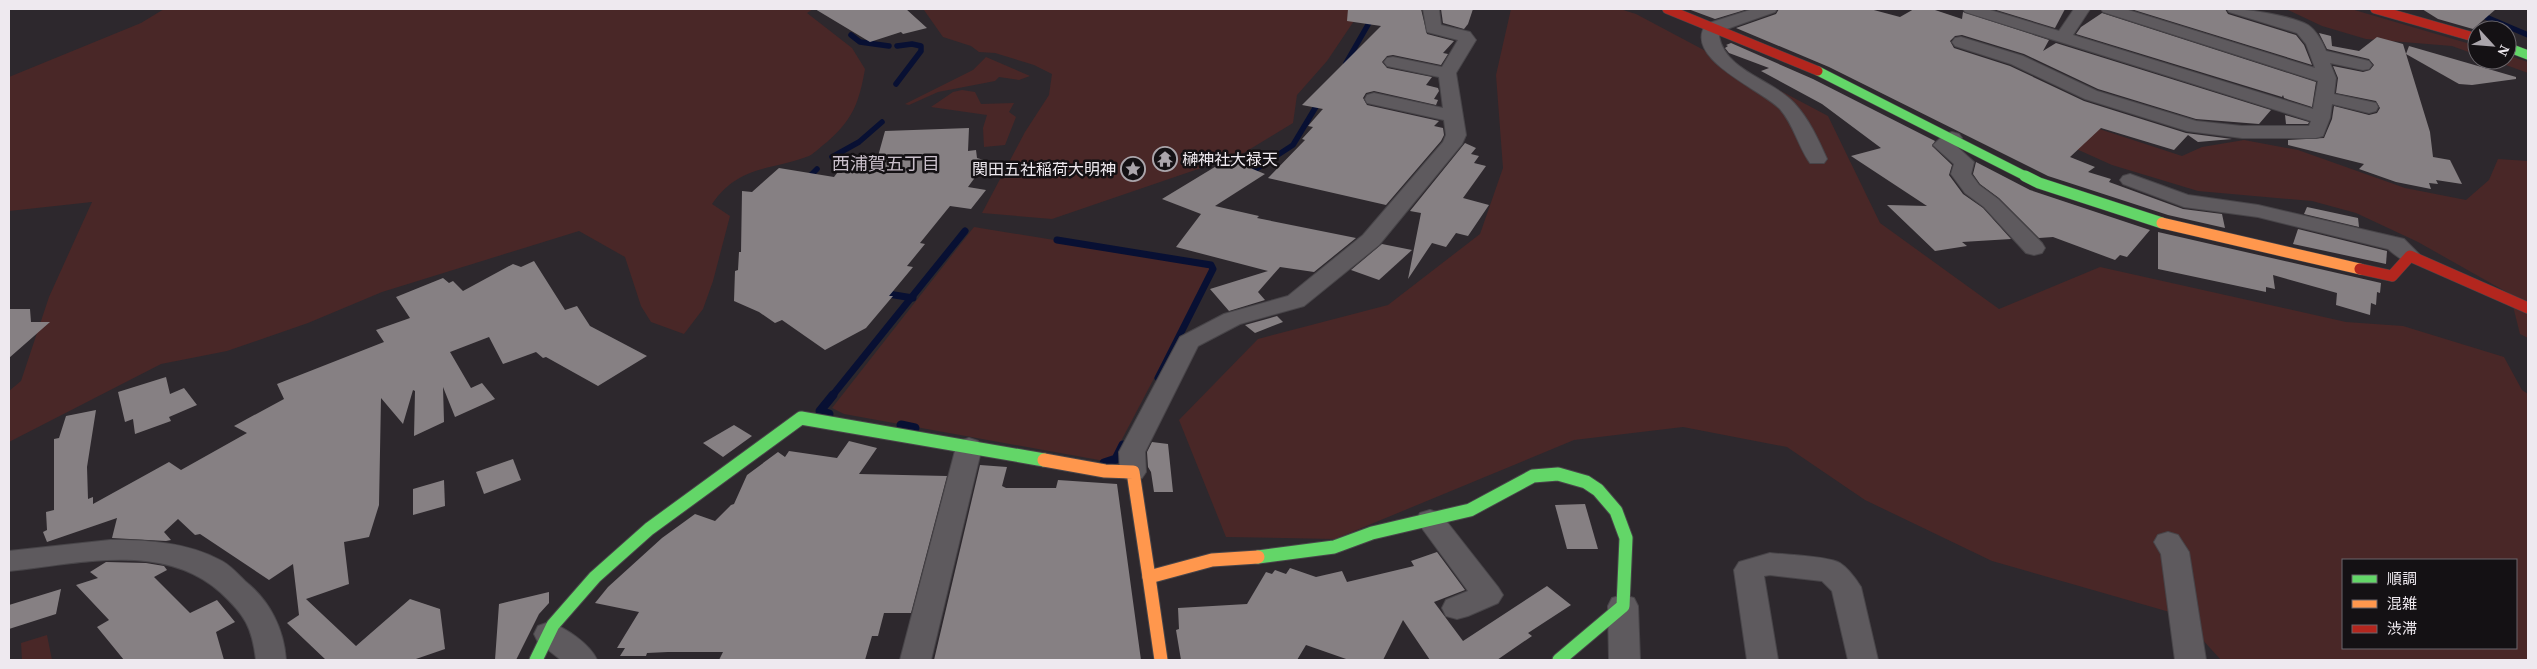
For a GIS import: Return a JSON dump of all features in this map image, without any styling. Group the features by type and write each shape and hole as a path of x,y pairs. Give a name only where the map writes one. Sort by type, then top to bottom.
{"street":[{"path":"1161,660 1133,472 1132,452 1188,342 1232,319 1296,301 1371,240 1452,144 1456,135 1447,73 1467,40 1464,36 1433,28 1431,9"},
{"path":"1668,9 1714,29 1761,46 1821,73 2039,183 2160,223 2392,276 2410,256"},
{"path":"1769,9 1714,29 1710,34 1710,40 1719,56 1729,66 1780,99 1798,118 1817,159"},
{"path":"1971,9 2321,118"},
{"path":"2062,38 2082,9"},
{"path":"2109,9 2327,78"},
{"path":"1961,42 1994,60 2087,99 2194,127 2242,132 2316,132 2321,118 2327,78 2314,43 2303,29 2235,9"},
{"path":"2375,9 2467,35"},
{"path":"2420,21 2427,9"},
{"path":"2318,55 2363,65"},
{"path":"1393,62 1447,73"},
{"path":"2324,97 2369,107"},
{"path":"1374,99 1452,116"},
{"path":"2174,131 2194,127"},
{"path":"1952,138 1942,145 1964,162 1961,174 1972,189 1991,203 2034,248"},
{"path":"2130,180 2184,201 2258,212 2396,244 2410,256 2528,308"},
{"path":"536,660 554,625 595,577 648,529 801,418 1105,472 1133,472"},
{"path":"915,660 969,447"},
{"path":"1149,577 1212,560 1294,554 1334,547 1372,533 1470,510 1533,476 1558,474 1586,482 1598,490 1616,512 1626,538 1623,606 1625,660"},
{"path":"1430,520 1488,595 1457,608"},
{"path":"2168,542 2175,552 2191,660"},
{"path":"9,561 103,549 158,552 200,563 209,567 252,602 270,640 271,660"},
{"path":"1762,660 1749,570 1770,564 1830,571 1846,588 1863,660"},
{"path":"1559,660 1623,606"},
{"path":"549,634 582,660"}],"shaded area":[{"path":"164,9 813,9 807,13 852,48 865,69 854,110 843,126 827,142 809,156 744,176 722,191 712,204 730,216 713,281 703,309 684,334 651,322 641,306 625,257 579,231 382,292 308,323 227,351 161,364 9,442 9,391 21,381 49,297 92,202 9,211 9,77 141,23"},
{"path":"920,9 1362,9 1327,61 1297,95 1293,123 1242,154 1052,219 982,213 1025,132 1049,95 1052,74 1034,65 995,53 979,52 971,46 943,37 924,10"},
{"path":"1511,9 1620,9 1636,14 1828,116 1880,223 1999,309 2100,267 2346,322 2403,326 2504,357 2522,390 2528,394 2528,660 2221,660 2180,615 1992,561 1865,500 1787,447 1683,427 1574,440 1335,539 1226,537 1179,420 1258,339 1388,305 1480,234 1503,168 1496,75"},
{"path":"2286,9 2351,9 2467,43 2467,51 2452,46 2366,39 2322,26"},
{"path":"986,57 1030,76 1019,80 999,77 995,81 938,92 909,105 905,104 973,70"},
{"path":"2517,58 2528,62 2528,73 2517,69"},
{"path":"962,90 975,92 981,104 1014,103 1009,112 1016,117 1005,145 984,147 983,128 987,115 931,107 953,92"},
{"path":"2026,105 2182,156 2202,147 2244,140 2298,150 2405,188 2466,200 2489,180 2498,159 2528,161 2528,338 2520,334 2510,294 2418,242 2356,213 2312,201 2198,191 2112,165 1994,112"},
{"path":"974,227 1213,266 1110,462 844,414 832,408"},
{"path":"47,635 52,660 22,660 21,643"}],"building":[{"path":"815,9 906,9 927,28 903,34 901,32 870,42"},
{"path":"1348,9 1421,9 1427,34 1454,41 1443,53 1448,54 1441,65 1393,55 1387,56 1382,62 1387,68 1432,77 1426,85 1438,88 1439,91 1434,99 1438,100 1436,105 1374,91 1366,93 1363,98 1367,105 1439,121 1434,126 1443,128 1444,135 1441,141 1386,205 1268,178 1305,140 1302,139 1313,127 1308,126 1323,109 1302,105 1381,26 1347,21"},
{"path":"1441,9 1473,9 1468,24 1464,29 1443,23"},
{"path":"1688,9 1748,9 1715,19"},
{"path":"1779,9 1870,9 1900,17 1914,9 1932,9 1962,19 1963,12 2049,40 2043,51 2056,43 2271,110 2259,124 2196,119 2098,89 2024,54 1962,35 1955,36 1950,41 1954,48 2010,66 2084,101 2186,133 2232,139 2198,142 2188,135 2174,150 2101,128 2070,157 2095,167 2088,172 2111,179 2109,182 2183,209 2222,214 2225,228 2168,215 2048,176 1829,67 1736,28 1776,14"},
{"path":"1993,9 2065,9 2055,28"},
{"path":"2225,9 2228,14 2296,35 2304,45 2312,65 2134,10"},
{"path":"2422,9 2496,9 2483,20 2467,20 2467,27 2438,19"},
{"path":"2102,13 2316,82 2312,107 2284,98 2283,95 2282,97 2076,34 2081,27"},
{"path":"2319,33 2331,36 2332,46 2359,51 2377,37 2403,44 2430,132 2433,157 2450,160 2462,184 2436,180 2438,184 2429,183 2431,189 2396,182 2359,169 2364,164 2288,145 2288,140 2324,138 2332,119 2334,106 2369,115 2377,113 2380,108 2376,101 2336,93 2338,78 2333,66 2363,72 2370,70 2374,65 2369,59 2327,49"},
{"path":"1731,43 1813,79 1935,141 1932,146 1952,165 1949,175 1963,194 1983,208 2011,239 1962,242 1967,246 1935,251 1887,205 1927,206 1851,156 1881,148 1822,104 1761,71 1769,68 1729,53 1725,48 1728,46 1726,45"},
{"path":"2409,46 2467,63 2467,70 2492,70 2516,77 2516,79 2472,85 2459,84 2406,54"},
{"path":"2285,115 2309,122 2308,124 2286,124"},
{"path":"969,128 968,151 976,150 977,158 987,161 968,187 986,190 971,209 950,206 920,243 925,244 907,266 913,267 889,296 893,296 866,328 825,350 782,320 775,323 759,312 734,301 735,271 738,270 739,252 741,252 742,191 752,192 779,168 834,177 837,173 842,173 846,166 875,167 885,131"},
{"path":"1465,143 1476,148 1471,154 1479,156 1474,163 1486,166 1463,198 1489,205 1468,236 1456,233 1446,247 1432,243 1408,279 1421,213 1410,211"},
{"path":"1228,159 1265,174 1215,206 1259,216 1257,218 1356,238 1314,272 1280,267 1258,292 1265,300 1229,311 1210,289 1268,271 1176,247 1201,214 1162,199"},
{"path":"1976,162 2030,190 2150,230 2127,257 2120,255 2115,260 2053,237 2039,238 1999,198 1980,184 1973,174"},
{"path":"2307,207 2358,218 2359,227 2304,214"},
{"path":"2298,229 2387,251 2386,264 2293,244"},
{"path":"2158,232 2381,283 2380,293 2377,292 2376,305 2371,303 2370,315 2336,305 2337,293 2273,275 2275,289 2266,287 2266,292 2158,269"},
{"path":"1382,244 1412,250 1379,280 1351,270"},
{"path":"534,261 565,310 577,306 590,326 647,356 598,386 546,357 543,358 536,352 503,364 489,337 450,352 471,388 482,383 495,399 455,417 443,387 444,422 414,436 415,391 413,390 403,424 381,398 379,505 369,537 344,542 349,584 306,599 356,646 410,599 440,609 445,649 413,660 326,660 287,623 299,615 293,564 269,580 200,534 195,535 178,519 164,532 171,540 166,541 112,538 117,518 47,542 43,532 47,530 46,512 54,510 54,439 59,438 66,416 96,410 87,467 88,499 93,497 93,504 169,462 181,470 247,433 234,426 284,399 277,384 384,342 376,330 410,318 396,297 443,278 449,283 453,281 463,291 513,264 521,267"},
{"path":"9,309 30,309 31,322 50,322 9,358"},
{"path":"1277,316 1283,322 1255,333 1245,325"},
{"path":"166,377 170,394 184,388 197,405 169,417 171,421 135,434 133,419 125,422 118,392"},
{"path":"734,425 752,436 723,457 703,443"},
{"path":"849,441 877,448 859,474 947,476 911,613 884,613 878,636 872,636 865,660 719,660 723,652 668,652 647,653 646,656 620,656 625,648 617,648 639,612 595,603 608,587 662,538 695,514 715,521 734,504 747,475 778,452 785,457 789,451 837,458"},
{"path":"1152,442 1168,444 1173,492 1154,492 1151,472 1148,467 1147,452"},
{"path":"513,459 521,480 484,494 476,472"},
{"path":"980,465 1007,467 1002,486 1006,488 1056,488 1058,480 1117,484 1141,660 934,660"},
{"path":"444,480 445,506 413,515 413,489"},
{"path":"1585,504 1598,549 1567,549 1555,505"},
{"path":"1437,552 1465,590 1434,602 1463,641 1547,586 1571,605 1528,633 1532,636 1497,660 1430,660 1403,620 1383,660 1349,660 1306,645 1297,660 1181,660 1176,630 1179,629 1178,608 1247,604 1266,572 1272,574 1275,570 1286,574 1290,568 1316,577 1342,571 1347,582 1414,566 1411,561"},
{"path":"106,562 146,563 164,566 167,570 154,577 190,613 217,600 235,622 216,632 224,660 124,660 97,627 109,620 76,585 98,578 90,572"},
{"path":"61,589 56,614 9,629 9,605"},
{"path":"549,592 549,603 539,614 516,660 495,660 499,604"}],"waterway":[{"path":"1346,63 1377,9"},
{"path":"2467,9 2528,35"},
{"path":"851,35 860,42 889,46"},
{"path":"896,84 921,51 921,46 912,44 897,46"},
{"path":"1247,175 1293,145 1320,100"},
{"path":"832,157 859,142 882,122"},
{"path":"809,177 817,169"},
{"path":"911,298 965,231"},
{"path":"1057,240 1211,265 1213,269 1158,378"},
{"path":"882,293 911,298"},
{"path":"832,396 911,298"},
{"path":"829,414 820,411 833,395"},
{"path":"901,425 915,428"},
{"path":"1104,463 1116,459 1123,445"}],"traffic: fast":[{"path":"2517,51 2528,55"},
{"path":"1818,71 2039,183 2162,223"},
{"path":"536,660 553,625 595,577 649,529 801,418 1044,460"},
{"path":"1258,557 1293,554 1334,547 1372,533 1470,510 1533,476 1558,474 1586,482 1598,490 1616,511 1626,538 1623,606 1559,660"}],"traffic: slow":[{"path":"2162,223 2360,269"},
{"path":"1044,460 1105,471 1133,472 1149,577"},
{"path":"1161,660 1149,577 1212,560 1258,557"}],"traffic: jam":[{"path":"1667,9 1818,71"},
{"path":"2375,9 2467,35"},
{"path":"2360,269 2392,276 2410,256 2528,308"}],"place":[{"name":"榊神社大禄天","path":"1165,159"},
{"name":"関田五社稲荷大明神","path":"1133,169"}],"district":[{"name":"西浦賀五丁目","path":"886,164"}]}
